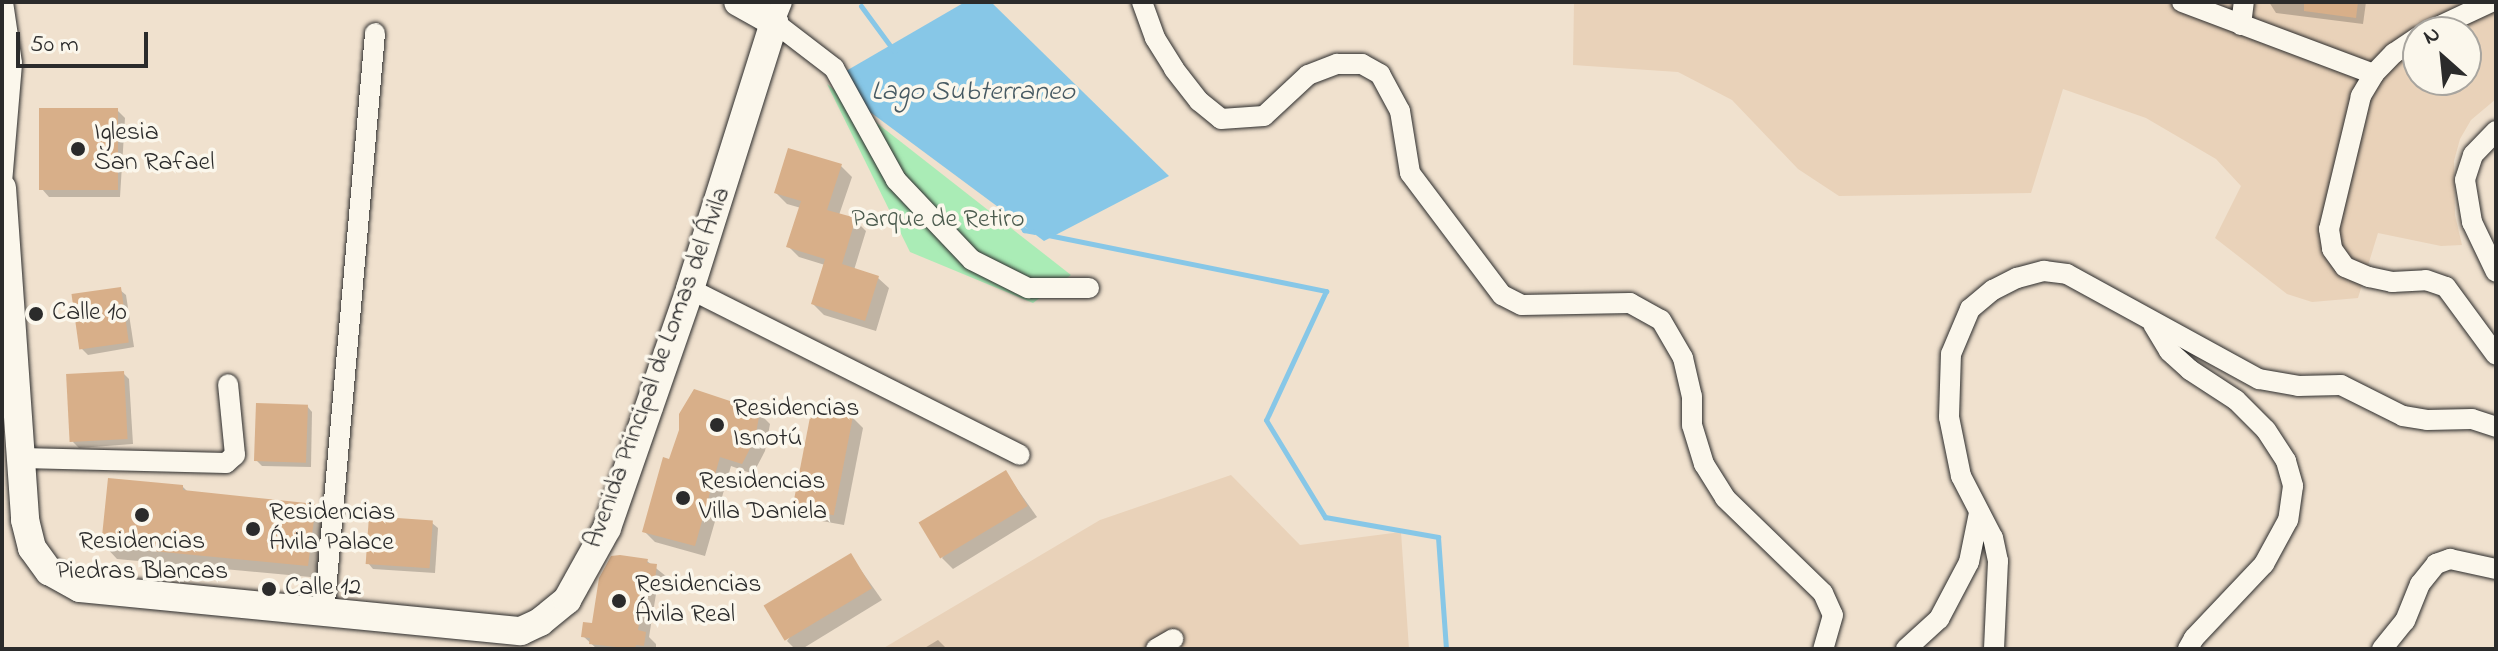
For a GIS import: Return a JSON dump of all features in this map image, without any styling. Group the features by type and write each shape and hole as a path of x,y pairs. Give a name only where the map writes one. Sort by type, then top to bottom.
{"street":[{"path":"2,186 12,63 3,2"},
{"path":"738,2 778,12 834,68 896,180 972,260 1028,288 1089,288"},
{"path":"1142,2 1155,38 1174,69 1199,101 1221,119 1264,116 1308,75 1337,64 1362,64 1380,74 1400,111 1410,173 1502,295 1522,305 1630,303 1661,320 1683,358 1692,396 1692,425 1704,464 1725,498 1823,593 1833,615 1823,649"},
{"path":"2182,2 2374,74"},
{"path":"2241,25 2244,2"},
{"path":"2461,16 2491,2"},
{"name":"Avenida Principal de Lomas del Ávila","path":"2,186 25,520 32,548 49,571 80,588 521,631 540,622 567,600 607,528 690,289 778,12"},
{"path":"324,614 375,33"},
{"path":"2402,48 2374,74 2352,123 2329,229 2332,249 2345,267 2369,277 2392,282 2426,280 2446,287 2496,355"},
{"path":"2496,131 2473,155 2465,180 2472,222 2496,272"},
{"path":"1994,649 1998,561 1993,538 1961,476 1949,417 1951,354 1970,309 1993,290 2044,271 2067,274 2153,324 2259,379 2298,386 2341,385 2403,416 2427,420 2472,419 2496,427"},
{"path":"690,289 1020,455"},
{"path":"2153,324 2169,351 2190,370 2236,400 2266,430 2286,461 2293,486 2288,520 2264,564 2194,638 2188,649"},
{"path":"22,458 226,463 235,455 228,384"},
{"path":"1906,649 1939,619 1969,562 1979,513"},
{"path":"2382,649 2405,621 2420,584 2436,564 2450,559 2496,569"}],"shaded area":[{"path":"1574,2 2496,2 2496,99 2471,120 2460,139 2454,161 2455,215 2462,245 2441,246 2378,233 2358,298 2312,302 2287,294 2215,238 2241,186 2216,159 2146,118 2063,89 2031,193 1839,196 1798,169 1732,100 1678,72 1573,65"},
{"path":"1231,475 1300,545 1401,532 1409,649 882,649 1100,520"}],"green space":[{"name":"Parque de Retiro","path":"827,84 1071,275 1033,303 910,252"}],"water":[{"name":"Lago Subterraneo","path":"965,2 991,2 1169,176 1044,241 866,109 846,71"}],"building":[{"path":"2304,2 2358,2 2356,18 2304,11"},
{"name":"Iglesia San Rafael","path":"39,108 118,108 118,190 39,190"},
{"path":"788,148 842,164 827,210 856,218 842,264 879,276 865,321 811,304 825,259 786,247 801,201 774,193"},
{"path":"121,287 129,342 79,349 71,294"},
{"path":"124,371 128,439 70,442 66,374"},
{"path":"694,389 760,411 755,439 742,464 720,457 695,546 642,532 663,457 669,459 679,430 679,414"},
{"path":"256,403 308,405 306,463 254,461"},
{"path":"812,407 853,415 834,515 793,507"},
{"path":"1006,470 1028,506 940,559 919,523"},
{"path":"108,478 183,485 183,490 316,504 308,566 101,546"},
{"path":"369,516 433,520 429,568 366,564"},
{"path":"851,553 872,588 785,641 764,606"},
{"name":"Residencias Ávila Real","path":"611,556 648,559 647,563 657,564 655,580 646,578 638,630 646,632 644,646 636,645 635,649 589,644 590,638 581,637 583,622 592,623 599,578"}],"waterway":[{"path":"861,6 894,51"},
{"path":"1015,217 1024,230 1034,232"},
{"path":"1048,235 1326,291 1266,420 1325,517 1438,537 1446,649"}],"place":[{"name":"Iglesia San Rafael","path":"78,149"},
{"name":"Calle 10","path":"36,314"},
{"name":"Residencias Isnotú","path":"717,425"},
{"name":"Residencias Villa Daniela","path":"683,498"},
{"name":"Residencias Piedras Blancas","path":"142,515"},
{"name":"Residencias Ávila Palace","path":"253,529"},
{"name":"Calle 12","path":"269,589"},
{"name":"Residencias Ávila Real","path":"619,601"}]}
